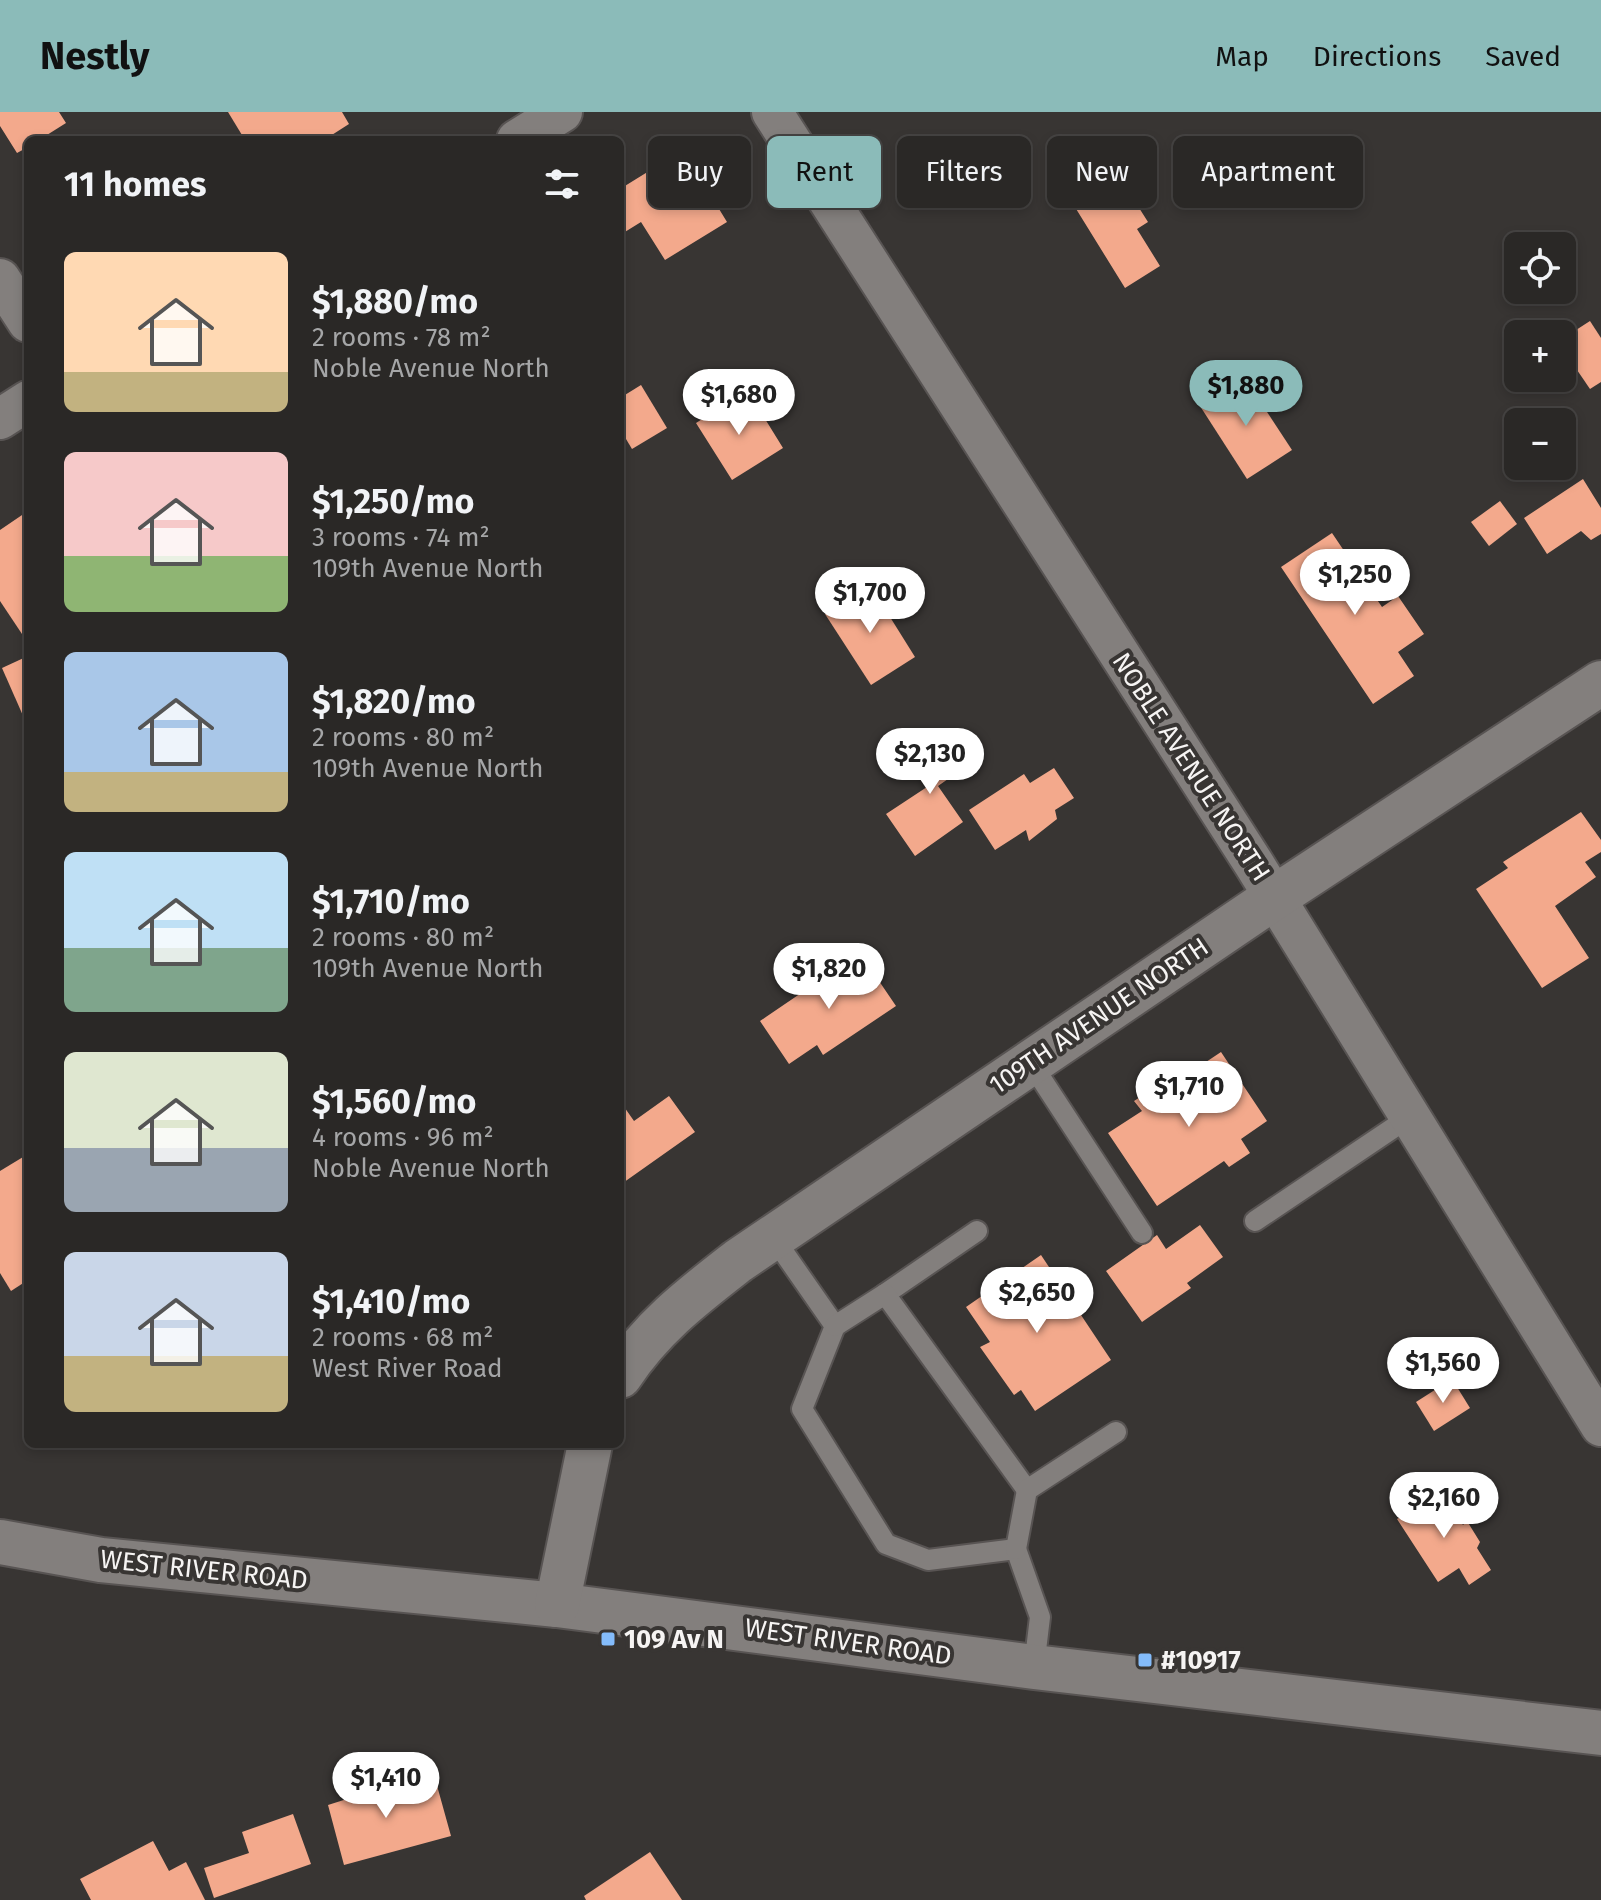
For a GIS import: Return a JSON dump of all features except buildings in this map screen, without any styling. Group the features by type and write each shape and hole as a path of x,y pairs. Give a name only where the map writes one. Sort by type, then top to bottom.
{"main road":[{"name":"109TH AVENUE NORTH","path":"624,1370 642,1343 670,1314 773,1237 1275,897 1601,683"},
{"path":"557,1605 589,1448"},
{"name":"WEST RIVER ROAD","path":"0,1542 101,1560 557,1605 1034,1667 1601,1733"}],"street":[{"path":"523,136 562,112"},
{"name":"NOBLE AVENUE NORTH","path":"772,112 1275,897 1601,1426"},
{"path":"0,279 24,316"},
{"path":"0,419 24,404"}],"lane":[{"path":"1031,1063 1142,1233"},
{"path":"1255,1221 1411,1116"},
{"path":"977,1231 835,1326 802,1409 886,1544 928,1560 1016,1549"},
{"path":"773,1237 835,1326"},
{"path":"885,1294 1027,1490"},
{"path":"1034,1667 1040,1617 1016,1549 1027,1490 1116,1432"}],"place":[{"name":"109 Av N","path":"608,1639"},
{"name":"#10917","path":"1145,1660"}]}
